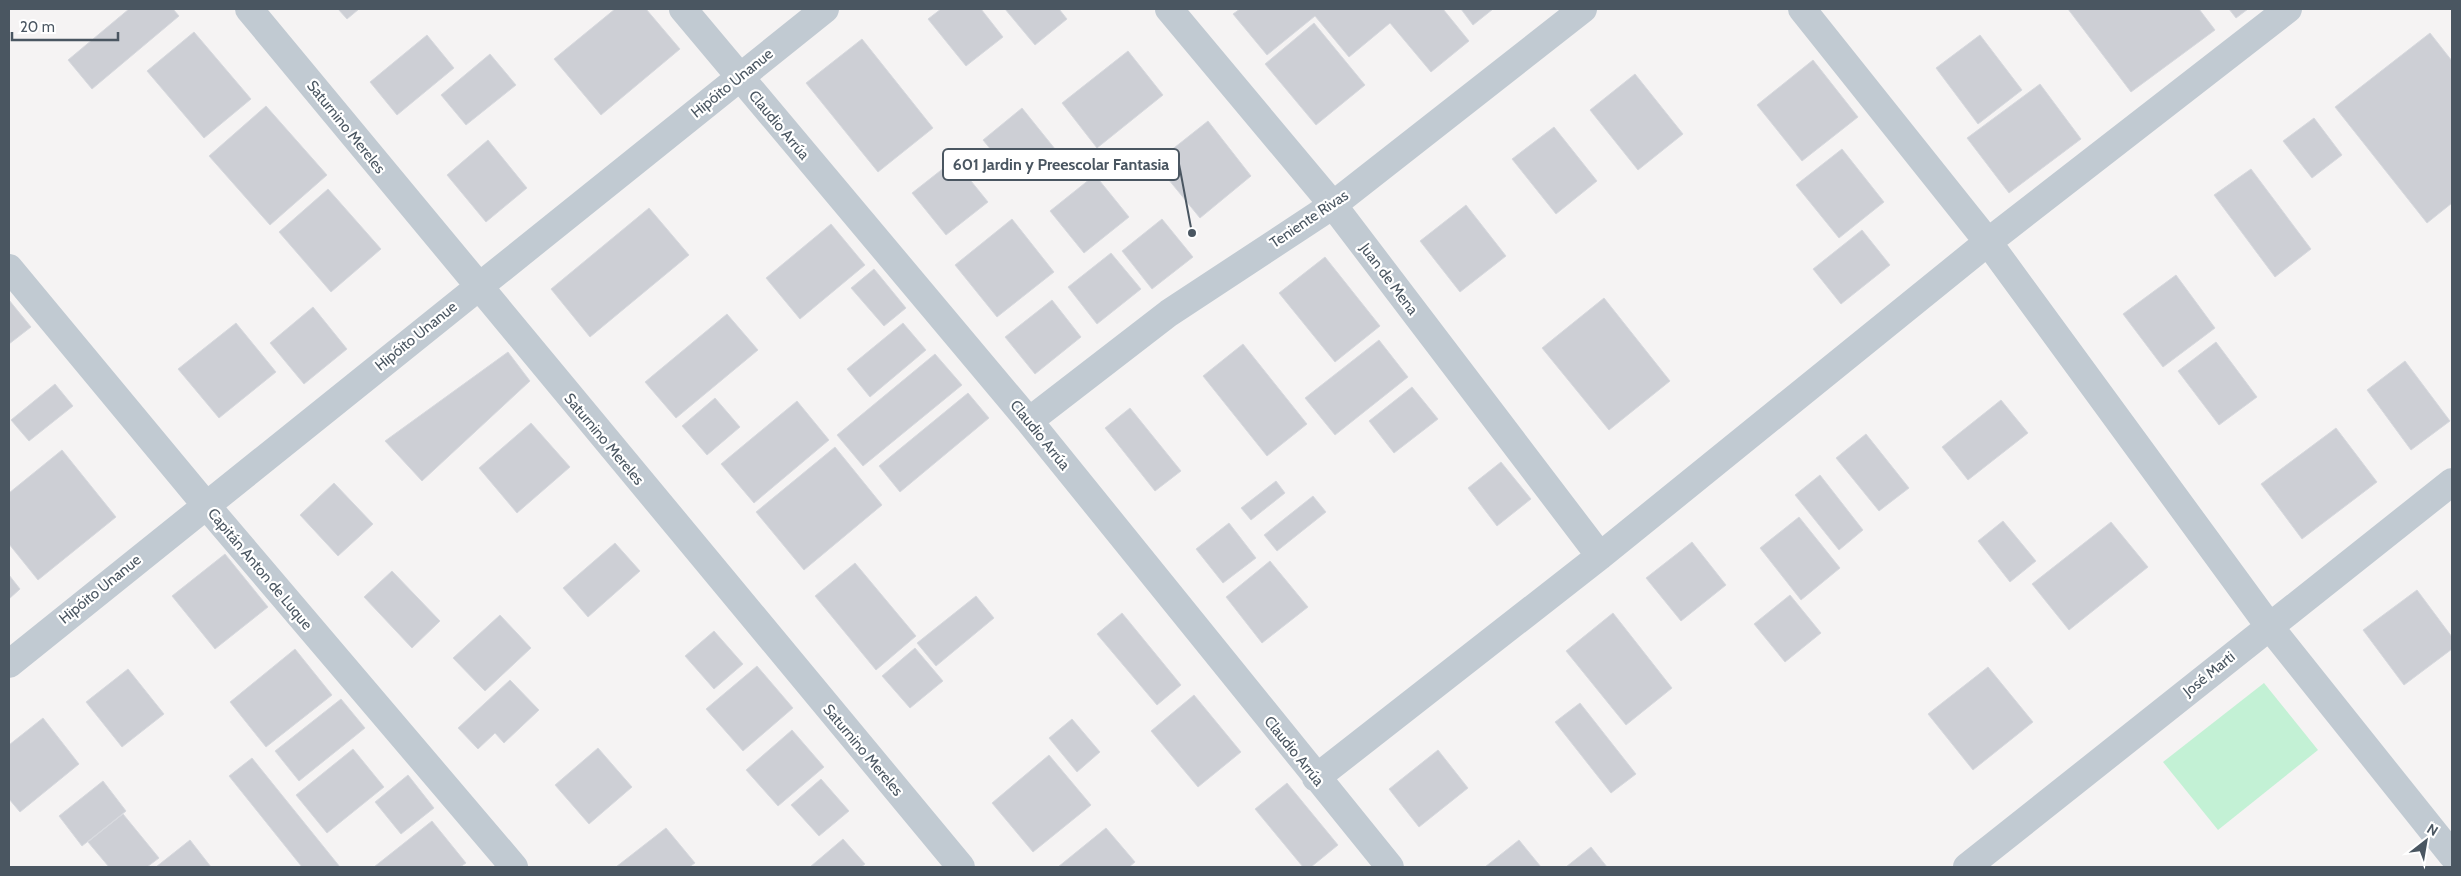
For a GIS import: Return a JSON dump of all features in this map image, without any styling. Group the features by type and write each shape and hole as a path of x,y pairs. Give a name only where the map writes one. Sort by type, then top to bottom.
{"street":[{"name":"Saturnino Mereles","path":"249,9 961,867"},
{"name":"Claudio Arrúa","path":"683,9 1029,421 1316,778 1390,867"},
{"name":"Hipóito Unanue","path":"9,664 205,504 824,9"},
{"name":"Juan de Mena","path":"1169,9 1333,205 1600,556"},
{"name":"Teniente Rivas","path":"1029,421 1169,313 1333,205 1583,9"},
{"path":"1802,9 1988,242 2269,626 2452,855"},
{"path":"1316,778 1600,556 1988,242 2288,9"},
{"name":"Capitán Anton de Luque","path":"9,268 205,504 514,867"},
{"name":"José Marti","path":"1967,867 2452,482"}],"green space":[{"path":"2264,683 2318,750 2218,830 2163,762"}],"building":[{"path":"129,9 173,9 179,16 92,89 68,60"},
{"path":"338,9 359,9 347,19"},
{"path":"615,9 646,9 680,49 601,115 554,59"},
{"path":"941,9 981,9 1003,37 966,66 928,19"},
{"path":"1005,9 1059,9 1067,19 1035,45"},
{"path":"1240,9 1443,9 1469,41 1431,72 1390,23 1349,57 1315,16 1267,55 1233,14"},
{"path":"1461,9 1493,9 1473,25"},
{"path":"2068,9 2199,9 2215,30 2131,92"},
{"path":"2229,9 2248,9 2236,18"},
{"path":"1314,23 1365,85 1316,125 1265,64"},
{"path":"194,32 251,99 204,138 147,71"},
{"path":"2430,33 2452,61 2452,203 2427,223 2335,107"},
{"path":"427,35 454,68 397,115 370,82"},
{"path":"1980,35 2022,90 1978,124 1936,68"},
{"path":"862,39 933,128 878,172 806,83"},
{"path":"1128,51 1163,95 1097,148 1062,103"},
{"path":"490,54 516,85 466,125 441,95"},
{"path":"1813,60 1858,117 1802,161 1757,105"},
{"path":"1635,74 1683,134 1638,170 1590,110"},
{"path":"2040,84 2081,139 2009,193 1967,138"},
{"path":"266,106 327,175 270,225 209,156"},
{"path":"1022,108 1055,149 1016,180 983,140"},
{"path":"2314,118 2342,155 2312,178 2283,141"},
{"path":"1208,121 1251,176 1200,218 1155,163"},
{"path":"1554,127 1597,181 1556,214 1512,159"},
{"path":"488,140 527,188 486,222 447,175"},
{"path":"1842,149 1884,202 1839,238 1796,185"},
{"path":"954,160 988,202 946,235 912,193"},
{"path":"2251,169 2311,249 2275,277 2214,195"},
{"path":"1095,175 1129,217 1084,253 1050,211"},
{"path":"328,189 381,249 331,292 279,232"},
{"path":"1466,205 1506,256 1460,292 1420,241"},
{"path":"649,208 689,255 590,337 551,289"},
{"path":"1012,219 1054,272 997,317 955,265"},
{"path":"1162,219 1193,257 1152,289 1122,251"},
{"path":"831,224 865,265 800,319 766,278"},
{"path":"1862,230 1890,265 1841,304 1813,269"},
{"path":"1111,253 1141,289 1097,324 1068,287"},
{"path":"1325,257 1380,326 1335,362 1279,293"},
{"path":"874,269 906,308 884,326 851,288"},
{"path":"2176,275 2215,328 2163,367 2123,314"},
{"path":"1604,298 1670,381 1609,430 1542,348"},
{"path":"9,300 31,327 9,344"},
{"path":"1052,300 1081,337 1035,374 1005,337"},
{"path":"313,307 347,349 304,384 270,343"},
{"path":"727,314 758,350 676,418 645,382"},
{"path":"236,323 276,372 219,418 178,369"},
{"path":"903,323 926,350 870,397 847,369"},
{"path":"1379,340 1408,377 1335,435 1305,398"},
{"path":"2216,342 2257,397 2219,425 2178,371"},
{"path":"1243,344 1307,424 1267,456 1203,376"},
{"path":"508,352 530,381 422,481 385,441"},
{"path":"935,354 962,385 863,466 837,435"},
{"path":"2405,361 2450,421 2411,450 2367,390"},
{"path":"55,384 73,406 29,441 11,420"},
{"path":"1412,387 1438,419 1394,453 1369,421"},
{"path":"968,393 989,418 900,492 879,466"},
{"path":"715,398 740,427 707,455 682,426"},
{"path":"2001,400 2028,433 1968,480 1942,447"},
{"path":"797,401 829,440 754,503 721,464"},
{"path":"1130,408 1181,471 1155,491 1105,428"},
{"path":"531,423 570,467 517,513 479,468"},
{"path":"2336,428 2377,482 2302,539 2261,484"},
{"path":"1866,434 1909,488 1879,511 1836,458"},
{"path":"835,447 882,505 804,570 756,512"},
{"path":"62,450 116,517 38,580 9,544 9,493"},
{"path":"1501,462 1531,499 1497,526 1468,488"},
{"path":"1820,475 1863,530 1839,550 1795,495"},
{"path":"1276,481 1285,493 1251,520 1241,508"},
{"path":"334,483 373,524 338,556 300,515"},
{"path":"1313,496 1326,512 1277,551 1264,535"},
{"path":"1799,517 1840,568 1801,600 1760,548"},
{"path":"2003,521 2036,561 2010,582 1978,541"},
{"path":"2111,522 2148,567 2069,630 2032,584"},
{"path":"1229,523 1256,558 1223,583 1196,549"},
{"path":"1692,542 1726,585 1681,621 1646,578"},
{"path":"615,543 640,571 588,617 563,588"},
{"path":"225,554 268,607 215,649 172,596"},
{"path":"1270,561 1308,607 1262,643 1226,597"},
{"path":"855,563 916,636 876,670 815,596"},
{"path":"392,571 440,621 412,648 364,597"},
{"path":"9,575 20,589 9,599"},
{"path":"2417,590 2452,637 2452,649 2404,685 2363,630"},
{"path":"1790,595 1821,633 1785,662 1754,624"},
{"path":"976,596 994,618 936,666 917,643"},
{"path":"1122,613 1181,685 1157,705 1097,634"},
{"path":"1613,613 1672,688 1626,725 1566,651"},
{"path":"500,615 531,648 485,691 453,658"},
{"path":"714,631 743,664 714,689 685,656"},
{"path":"915,648 943,681 910,708 882,676"},
{"path":"295,649 332,695 266,747 230,702"},
{"path":"757,666 793,708 743,751 706,709"},
{"path":"1988,667 2033,722 1973,770 1928,714"},
{"path":"128,669 164,714 122,747 86,702"},
{"path":"510,680 539,710 504,743 495,733 478,749 458,728"},
{"path":"1194,695 1241,752 1198,787 1151,731"},
{"path":"341,699 365,728 299,781 275,751"},
{"path":"1580,703 1636,774 1611,793 1555,722"},
{"path":"43,718 79,764 20,812 9,799 9,745"},
{"path":"1072,719 1100,752 1077,772 1049,738"},
{"path":"792,730 824,767 778,806 746,770"},
{"path":"598,748 632,787 589,824 555,785"},
{"path":"353,749 384,787 327,833 296,795"},
{"path":"1438,750 1468,788 1419,827 1389,789"},
{"path":"1049,755 1091,805 1033,852 992,803"},
{"path":"252,758 340,867 302,867 229,776"},
{"path":"408,775 434,808 401,834 375,802"},
{"path":"821,779 849,811 819,836 791,805"},
{"path":"103,781 126,811 82,846 59,816"},
{"path":"1287,783 1338,845 1311,867 1303,867 1255,809"},
{"path":"123,814 159,858 147,867 109,867 88,842"},
{"path":"432,821 466,863 460,867 374,867"},
{"path":"666,828 695,863 689,867 616,867"},
{"path":"1106,828 1135,862 1129,867 1058,867"},
{"path":"843,839 865,864 861,867 810,867"},
{"path":"190,840 211,867 156,867"},
{"path":"1519,840 1541,867 1485,867"},
{"path":"1591,847 1607,867 1566,867"}],"place":[{"name":"601 Jardin y Preescolar Fantasia","path":"1192,233"}]}
